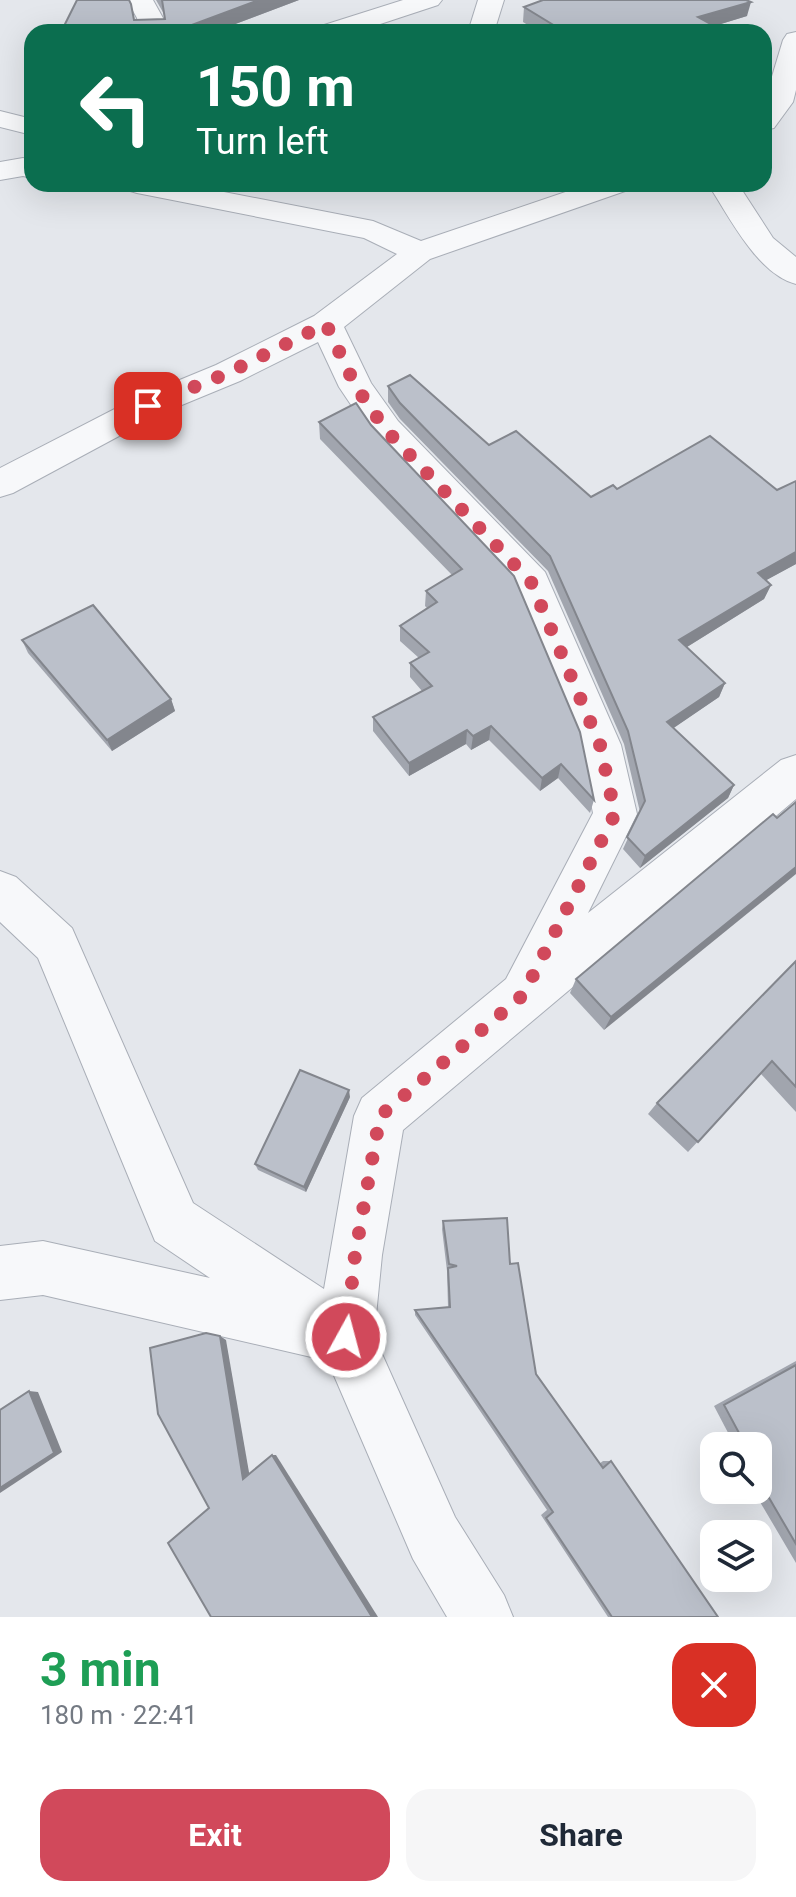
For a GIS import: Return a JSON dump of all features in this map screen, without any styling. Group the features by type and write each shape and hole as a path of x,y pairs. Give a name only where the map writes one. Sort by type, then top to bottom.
{"street":[{"path":"140,0 151,24"},
{"path":"355,24 429,0"},
{"path":"484,24 491,0"},
{"path":"772,111 779,102 796,40"},
{"path":"0,119 24,125"},
{"path":"0,171 24,167"},
{"path":"178,192 373,230 419,252"},
{"path":"0,484 148,406 228,373 326,324 419,252 595,192"},
{"path":"728,192 762,244 796,274"},
{"path":"326,324 356,387 386,430 531,582 600,745 615,814 523,995"},
{"path":"482,1617 434,1538 346,1337 355,1255 380,1116 796,773"},
{"path":"0,892 55,943 174,1222 346,1337"},
{"path":"0,1273 43,1268 346,1337"}],"building":[{"path":"77,0 129,0 134,20 165,19 162,0 259,0 194,24 65,24"},
{"path":"543,0 751,2 698,17 711,24 552,24 524,7"},
{"path":"410,375 489,445 516,431 591,497 613,485 617,489 710,436 777,490 796,481 796,552 758,573 771,585 679,640 725,683 667,722 734,785 645,856 627,837 645,801 628,731 550,556 400,403 388,386"},
{"path":"356,403 371,425 514,576 580,732 594,800 561,764 542,778 491,726 473,736 467,730 409,763 373,717 432,686 410,663 429,652 400,626 437,602 426,591 462,569 319,422"},
{"path":"93,605 171,699 107,740 22,640"},
{"path":"796,802 796,867 611,1017 576,979 773,814 777,818"},
{"path":"796,961 796,1087 772,1061 698,1142 657,1103"},
{"path":"300,1070 349,1090 304,1187 255,1164"},
{"path":"507,1218 510,1264 518,1263 536,1374 603,1468 611,1461 718,1617 612,1617 546,1518 553,1512 415,1310 450,1307 448,1268 457,1266 449,1264 443,1221"},
{"path":"206,1333 220,1336 243,1479 272,1455 372,1617 211,1617 168,1543 209,1508 158,1414 150,1348"},
{"path":"796,1365 796,1544 772,1503 772,1432 738,1432 724,1405"},
{"path":"29,1391 54,1453 0,1488 0,1410"}],"route":[{"path":"148,406 228,373 326,324 356,387 386,430 531,582 600,745 615,814 523,995 380,1116 355,1255 346,1337"}]}
